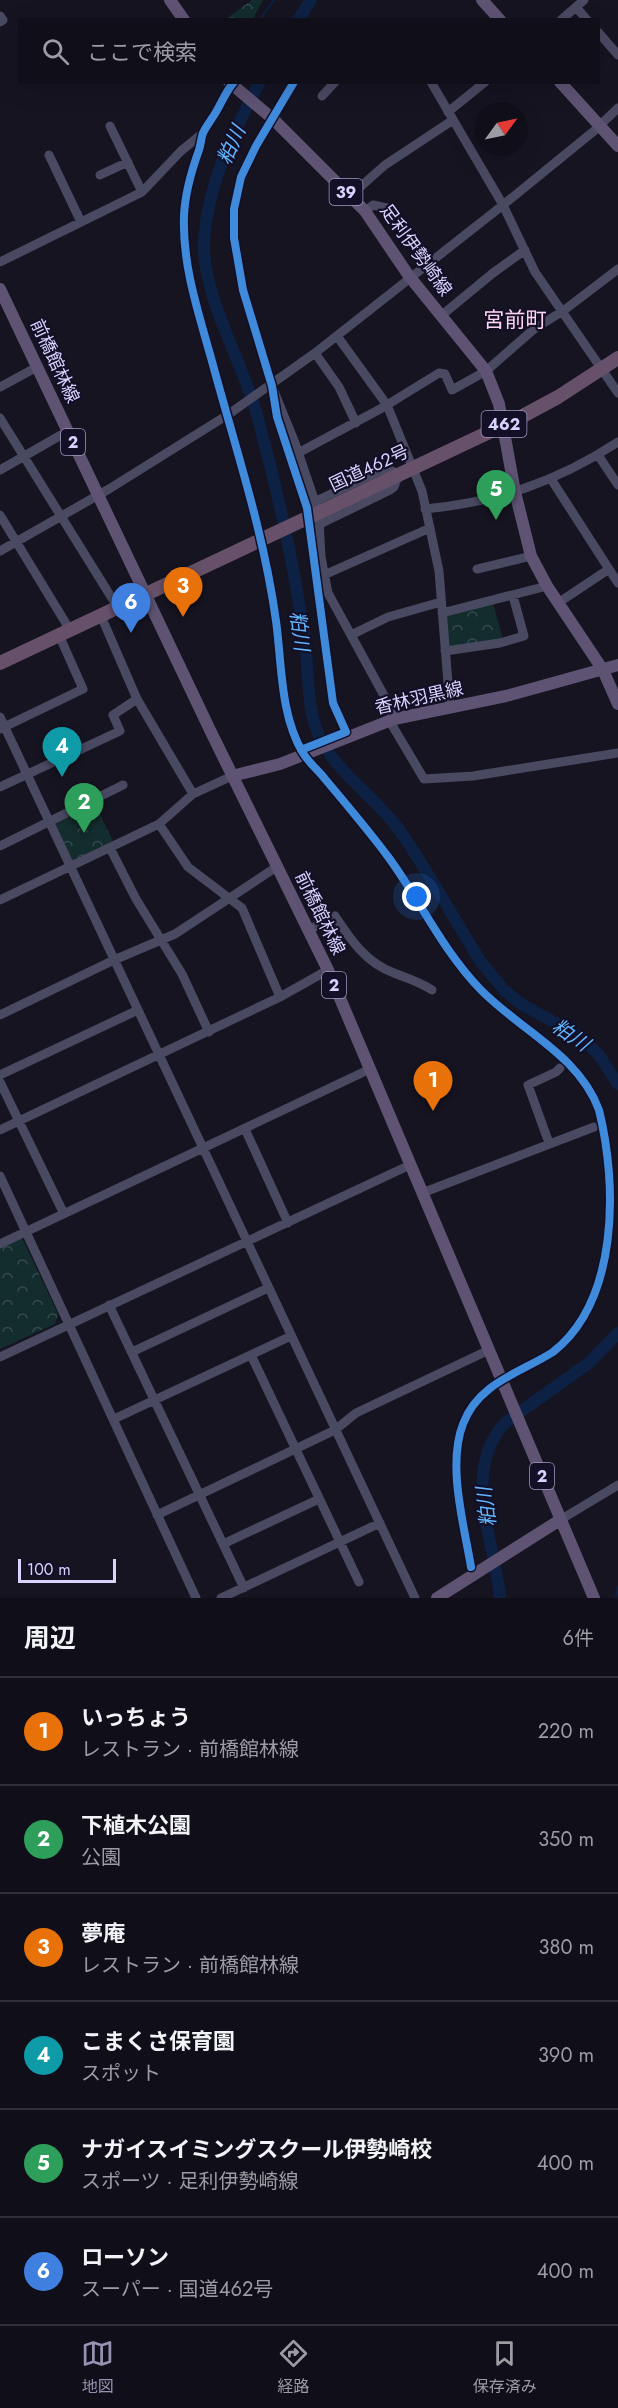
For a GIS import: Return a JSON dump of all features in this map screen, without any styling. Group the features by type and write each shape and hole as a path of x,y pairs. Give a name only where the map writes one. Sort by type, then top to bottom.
{"highway":[{"name":"国道462号","path":"0,663 262,539 315,521 405,472 551,401 618,358"}],"main road":[{"path":"170,0 182,18"},
{"path":"482,0 498,18"},
{"path":"562,84 618,146"},
{"name":"足利伊勢崎線","path":"231,85 271,117 365,211 409,276 486,371 494,389 503,425 515,492 531,556 547,586 603,670 618,704"},
{"name":"前橋館林線","path":"0,289 4,307 37,367 232,776 328,970 594,1598"},
{"name":"香林羽黒線","path":"232,776 278,764 391,719 506,696 618,665"},
{"path":"437,1598 560,1520"}],"street":[{"path":"563,18 580,3 586,18"},
{"path":"0,16 3,20 0,22"},
{"path":"600,34 618,55"},
{"path":"322,96 332,84"},
{"path":"432,84 503,205 535,272 618,393"},
{"path":"350,196 385,165 450,116 483,84"},
{"path":"0,262 142,192 181,151 203,133 231,85"},
{"path":"0,551 98,495 229,414 315,353 409,276 503,205 600,126 618,108"},
{"path":"110,126 142,192"},
{"path":"49,154 81,222"},
{"path":"100,175 128,162"},
{"path":"365,211 373,205 391,209"},
{"path":"442,315 525,250"},
{"path":"298,453 356,423 439,373 445,374 452,390 486,371 534,329 563,311 618,269"},
{"path":"337,336 387,405 405,472 422,491 437,558 450,708"},
{"path":"315,353 339,387 356,423"},
{"path":"0,387 37,367"},
{"path":"269,385 298,453 315,503 385,470 405,472"},
{"path":"0,418 118,608"},
{"path":"0,470 68,431"},
{"path":"425,509 515,492 577,468 618,442"},
{"path":"598,455 618,485"},
{"path":"405,472 390,490 354,507 315,521 328,593 387,701 391,719 424,779 474,776 618,753"},
{"path":"551,479 618,583"},
{"path":"0,515 17,542 64,633 82,688 1,724 415,1598"},
{"path":"324,575 430,528"},
{"path":"477,569 531,556"},
{"path":"558,603 609,569"},
{"path":"442,613 547,586"},
{"path":"445,651 500,643 524,636 513,596"},
{"path":"351,634 388,617 441,602"},
{"path":"101,616 137,699 193,794"},
{"path":"0,787 120,731 113,715 137,699"},
{"path":"0,900 159,824 193,794 232,776"},
{"path":"0,846 123,785"},
{"path":"159,824 188,867 242,908 280,997"},
{"path":"110,848 136,900 182,974 208,1032"},
{"path":"0,1015 114,960 175,934 278,866"},
{"path":"309,930 335,915 365,956 392,973 413,979 432,990"},
{"path":"0,1130 280,997 328,970"},
{"path":"0,1075 138,1010"},
{"path":"549,1143 528,1085 560,1068"},
{"path":"0,1244 370,1069"},
{"path":"0,1082 64,1214"},
{"path":"422,1193 594,1127"},
{"path":"245,1129 288,1223"},
{"path":"0,1356 410,1165"},
{"path":"0,1176 196,1598"},
{"path":"132,1352 268,1288"},
{"path":"110,1305 243,1588"},
{"path":"114,1419 291,1335"},
{"path":"157,1515 335,1430 356,1413 489,1350"},
{"path":"251,1355 359,1581"},
{"path":"560,1520 618,1485"},
{"path":"223,1544 319,1499"},
{"path":"221,1598 380,1523"}],"green space":[{"path":"252,0 263,0 254,18 227,18"},
{"path":"493,603 503,640 451,648 448,646 446,618 448,615"},
{"path":"94,803 114,843 72,861 54,823"},
{"path":"20,1238 58,1314 55,1324 0,1349 0,1248"}],"waterway":[{"path":"261,18 274,0"},
{"name":"粕川","path":"299,18 311,0"},
{"name":"粕川","path":"259,84 240,120 215,181 206,223 205,265 217,308 251,395 271,470 301,612 310,701 315,725 319,736 336,762 400,831 481,962 504,990 521,1004 581,1037 599,1055 618,1084"},
{"name":"粕川","path":"500,1598 484,1507 485,1462 492,1441 506,1422 589,1363 618,1333"},
{"path":"616,1598 618,1586"}],"cycle path":[{"path":"233,84 202,135 187,190 184,235 193,292 249,492 264,556 276,621 283,689 295,738 305,757 389,858 467,975 496,1004 547,1044 578,1074 599,1110 605,1140 610,1207 607,1241 601,1273 590,1304 574,1330 553,1352 489,1389 470,1410 463,1424 458,1440 458,1495 471,1567"},
{"path":"293,84 256,146 241,177 234,209 234,238 243,290 272,386 277,417 307,508 333,703 346,732 301,750"}],"place":[{"name":"ナガイスイミングスクール伊勢崎校","path":"496,520"},
{"name":"夢庵","path":"183,617"},
{"name":"ローソン","path":"131,633"},
{"name":"こまくさ保育園","path":"62,777"},
{"name":"下植木公園","path":"84,833"},
{"name":"いっちょう","path":"433,1111"}],"district":[{"name":"宮前町","path":"515,320"}]}
